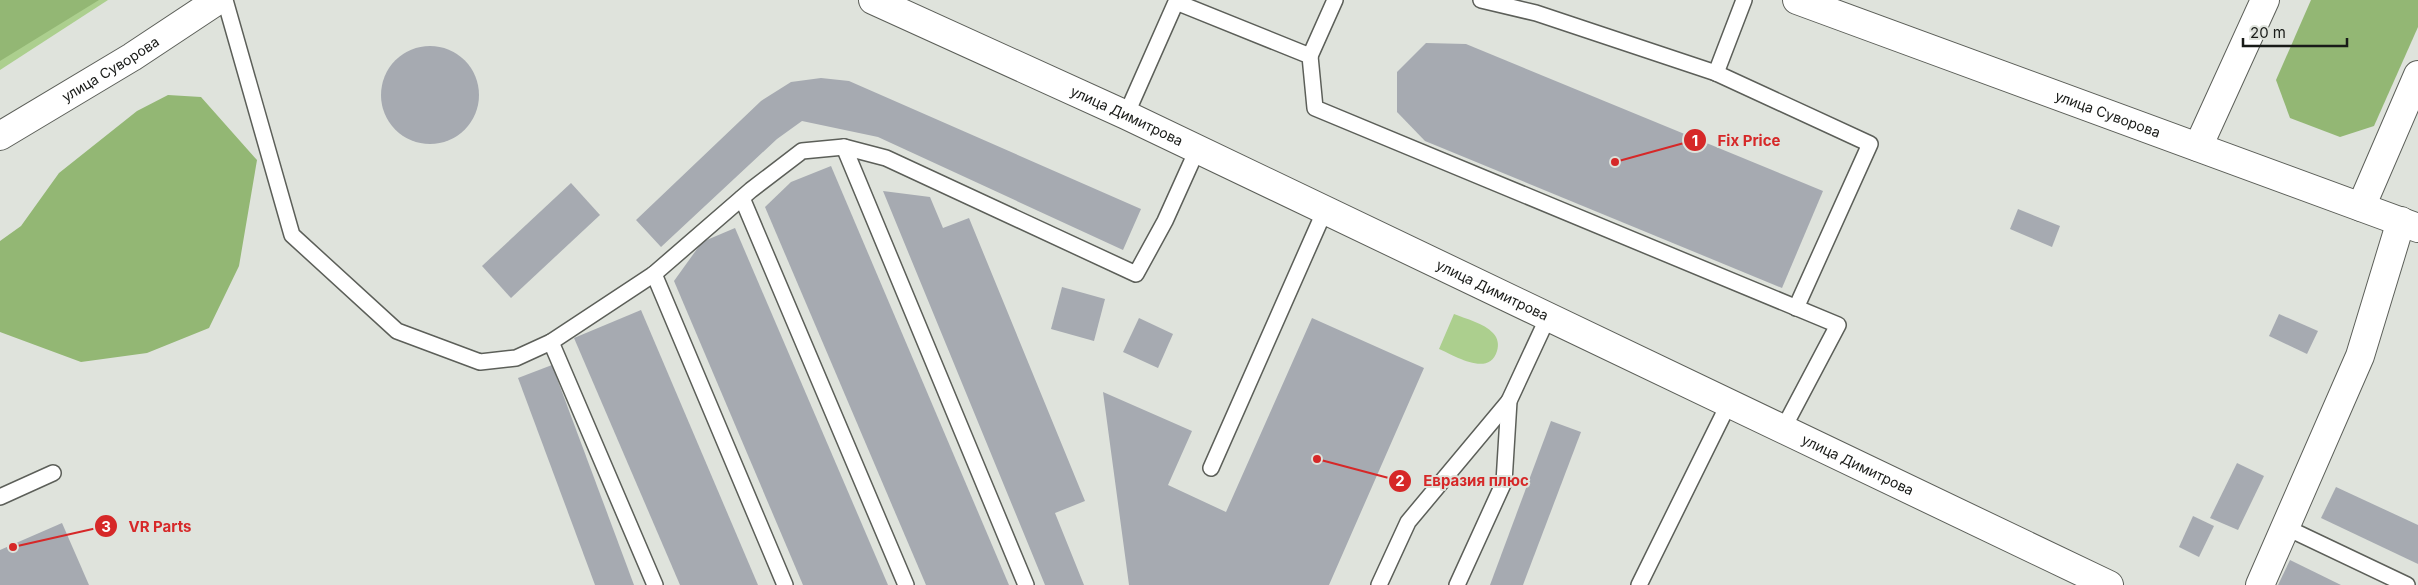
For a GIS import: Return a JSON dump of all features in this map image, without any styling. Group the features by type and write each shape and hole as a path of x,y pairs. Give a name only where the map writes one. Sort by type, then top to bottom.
{"main road":[{"name":"улица Суворова","path":"0,136 132,57 218,0"},
{"name":"улица Димитрова","path":"873,0 1126,115 2108,585"},
{"path":"900,0 926,25"},
{"name":"улица Суворова","path":"1798,0 2409,225"},
{"path":"2198,147 2265,0"},
{"path":"2361,206 2418,75"},
{"path":"2260,585 2360,356 2409,225"}],"lane":[{"path":"226,0 292,235 397,331 480,362 516,358 551,342 654,274 742,198 802,151 844,147 886,158 1136,274 1165,221 1197,150"},
{"path":"1335,0 1310,56 1315,108 1838,325 1783,429"},
{"path":"1481,0 1536,13 1716,73 1870,144 1796,308"},
{"path":"1716,73 1744,0"},
{"path":"1126,115 1176,2 1310,56"},
{"path":"844,147 1026,585"},
{"path":"742,198 906,585"},
{"path":"1211,468 1325,210"},
{"path":"654,274 785,585"},
{"path":"1379,585 1408,522 1509,401 1548,317"},
{"path":"551,342 655,585"},
{"path":"1456,585 1504,482 1509,401"},
{"path":"1639,585 1729,403"},
{"path":"0,497 53,473"},
{"path":"2285,527 2407,585"}],"green space":[{"path":"0,0 108,0 0,70"},
{"path":"0,0 99,0 0,61"},
{"path":"2311,0 2418,0 2418,27 2374,126 2340,137 2290,118 2276,80"},
{"path":"168,95 201,97 257,160 239,266 209,328 147,353 81,362 0,332 0,241 21,226 59,173 137,111"},
{"path":"1454,314 1480,324 1495,335 1498,346 1493,359 1487,363 1479,364 1439,349"}],"building":[{"path":"1426,43 1466,44 1823,191 1782,288 1425,141 1397,112 1397,72"},
{"path":"430,46 440,47 457,54 471,68 478,85 478,105 471,122 457,136 440,143 430,144 420,143 403,136 389,122 382,105 381,95 382,85 389,68 403,54 420,47"},
{"path":"821,78 849,81 1141,209 1123,250 878,137 802,121 777,139 661,247 636,220 761,101 791,82"},
{"path":"831,166 1009,585 926,585 765,207 791,182"},
{"path":"571,183 600,215 511,298 482,266"},
{"path":"883,191 930,197 943,228 969,218 1085,501 1055,513 1084,585 1045,585"},
{"path":"2018,209 2060,226 2052,247 2010,229"},
{"path":"735,228 888,585 803,585 674,281 702,242"},
{"path":"1062,287 1105,299 1094,341 1051,329"},
{"path":"641,310 758,585 680,585 574,338"},
{"path":"2279,314 2318,331 2307,354 2269,336"},
{"path":"1139,318 1173,334 1158,368 1123,352"},
{"path":"1312,318 1424,368 1329,585 1129,585 1103,392 1192,431 1168,485 1226,512"},
{"path":"552,365 634,585 595,585 518,378"},
{"path":"1551,421 1581,432 1523,585 1490,585"},
{"path":"2237,463 2264,476 2238,530 2210,518"},
{"path":"2336,487 2418,525 2418,564 2321,518"},
{"path":"2193,516 2214,526 2199,557 2179,547"},
{"path":"62,523 89,585 0,585 0,550"},
{"path":"2290,560 2341,585 2278,585"}],"place":[{"name":"Fix Price","path":"1615,162"},
{"name":"Евразия плюс","path":"1317,459"},
{"name":"VR Parts","path":"13,547"}]}
